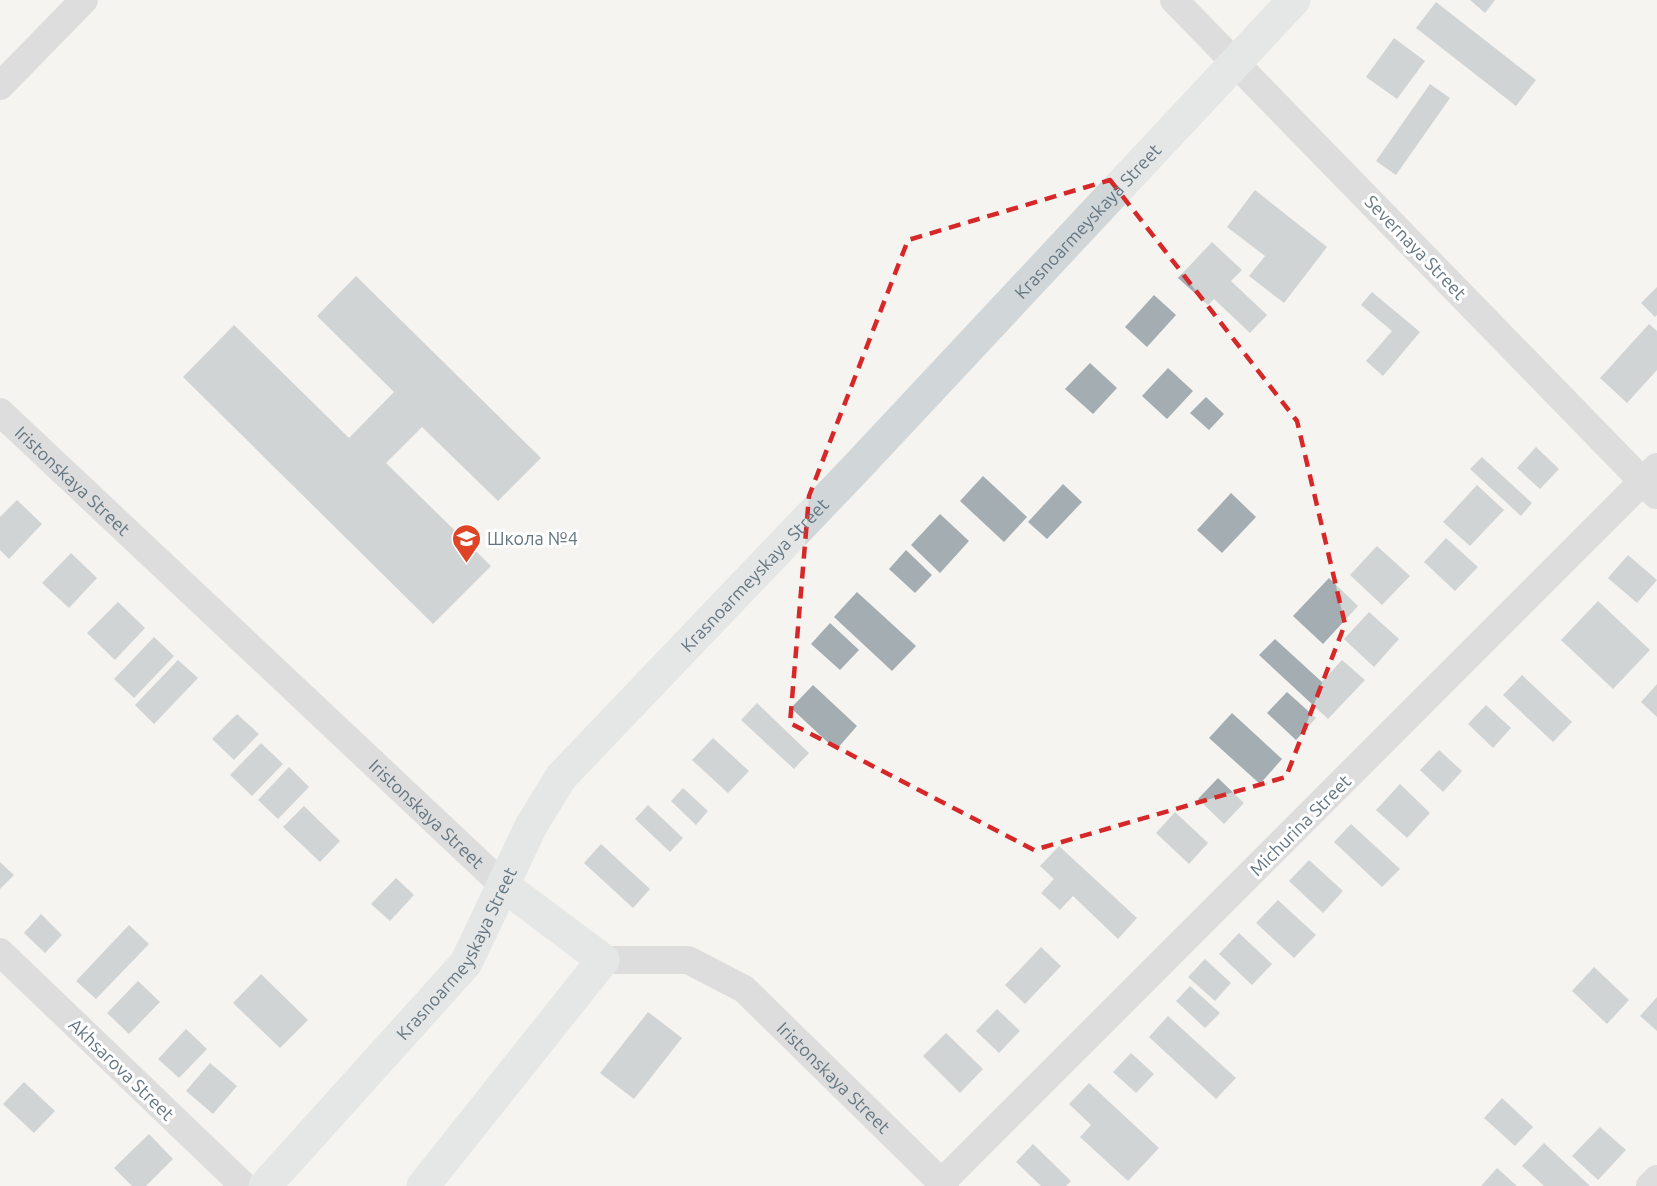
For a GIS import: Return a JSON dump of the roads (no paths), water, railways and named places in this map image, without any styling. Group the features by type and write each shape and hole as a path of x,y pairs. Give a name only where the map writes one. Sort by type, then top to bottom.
{"street":[{"path":"0,86 84,0"},
{"name":"Severnaya Street","path":"1174,0 1652,482"},
{"name":"Krasnoarmeyskaya Street","path":"265,1186 466,963 531,826 561,777 858,466 1294,0"},
{"name":"Iristonskaya Street","path":"0,411 504,886 603,960 688,960 744,989 943,1184"},
{"name":"Michurina Street","path":"943,1184 1652,482"},
{"name":"Akhsarova Street","path":"0,952 244,1186"},
{"path":"423,1186 603,960"},
{"path":"1650,1186 1657,1179"}],"place":[{"name":"Школа №4","path":"466,564"}]}
